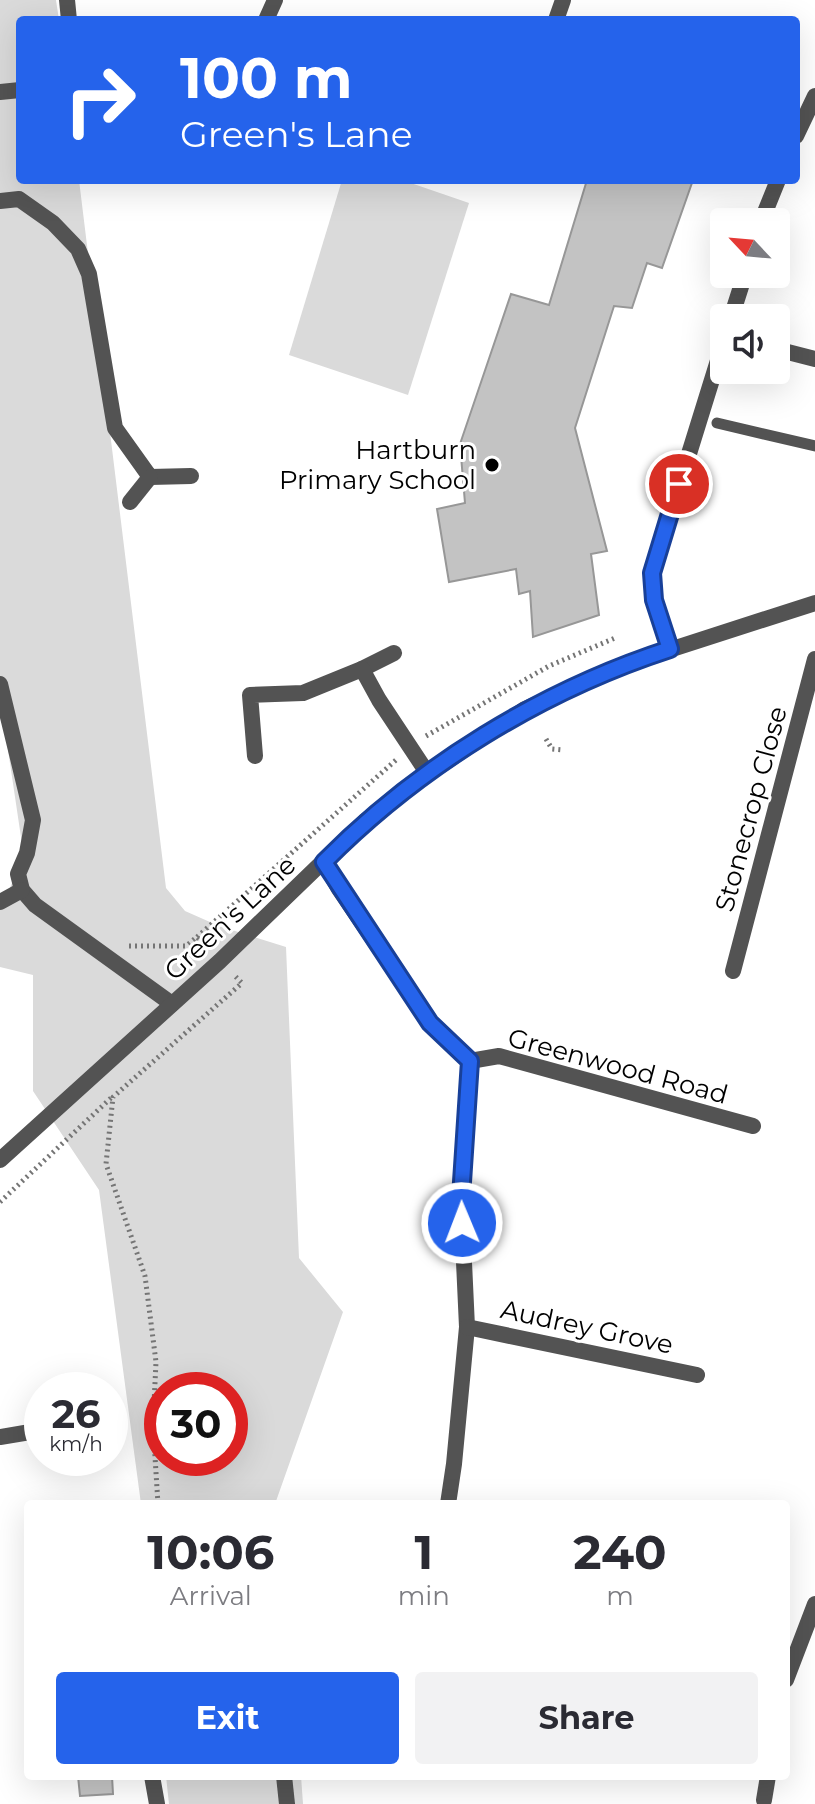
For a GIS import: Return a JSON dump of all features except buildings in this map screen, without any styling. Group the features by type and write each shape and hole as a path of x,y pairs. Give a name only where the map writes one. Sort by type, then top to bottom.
{"street":[{"path":"800,122 815,96"},
{"path":"767,208 776,184"},
{"path":"0,201 19,199 53,223 78,249 89,274 115,428 150,477"},
{"path":"790,353 815,359"},
{"path":"670,649 654,600 652,573 711,384"},
{"path":"130,502 150,477 191,476"},
{"name":"Green's Lane","path":"0,1160 220,961 365,821 428,774 525,709 626,664 815,603"},
{"path":"255,756 250,695 303,693 394,653"},
{"name":"Stonecrop Close","path":"733,971 815,659"},
{"path":"362,669 428,774"},
{"path":"0,684 33,820 27,853 18,874 22,890 35,905 172,1004"},
{"path":"324,862 430,1023 470,1061 461,1197 467,1327 449,1500"},
{"path":"0,902 22,890"},
{"name":"Greenwood Road","path":"470,1061 499,1056 753,1126"},
{"name":"Audrey Grove","path":"467,1327 697,1375"},
{"path":"0,1437 24,1433"},
{"path":"790,1670 815,1604"},
{"path":"153,1780 157,1804"},
{"path":"284,1780 287,1804"},
{"path":"764,1800 767,1780"}],"lane":[{"path":"717,423 815,446"}],"path":[{"path":"546,739 552,749 563,750"},
{"path":"0,1202 242,983 197,937 186,946 127,946"},
{"path":"113,1097 106,1164 145,1276 156,1362 153,1425 158,1500"}],"shaded area":[{"path":"0,0 56,0 58,16 16,16 16,184 79,184 166,888 185,911 219,926 286,947 299,1258 343,1312 276,1500 140,1500 128,1407 128,1372 123,1372 99,1190 33,1091 33,975 0,967 0,910 28,847 22,844 0,696"},
{"path":"341,184 414,184 469,203 408,395 289,355"},
{"path":"166,1780 301,1780 303,1804 169,1804"}],"place":[{"name":"Hartburn Primary School","path":"492,465"}],"route":[{"path":"462,1223 470,1061 430,1023 324,862 365,821 386,805 525,709 626,664 670,649 654,600 652,573 679,484"}]}
